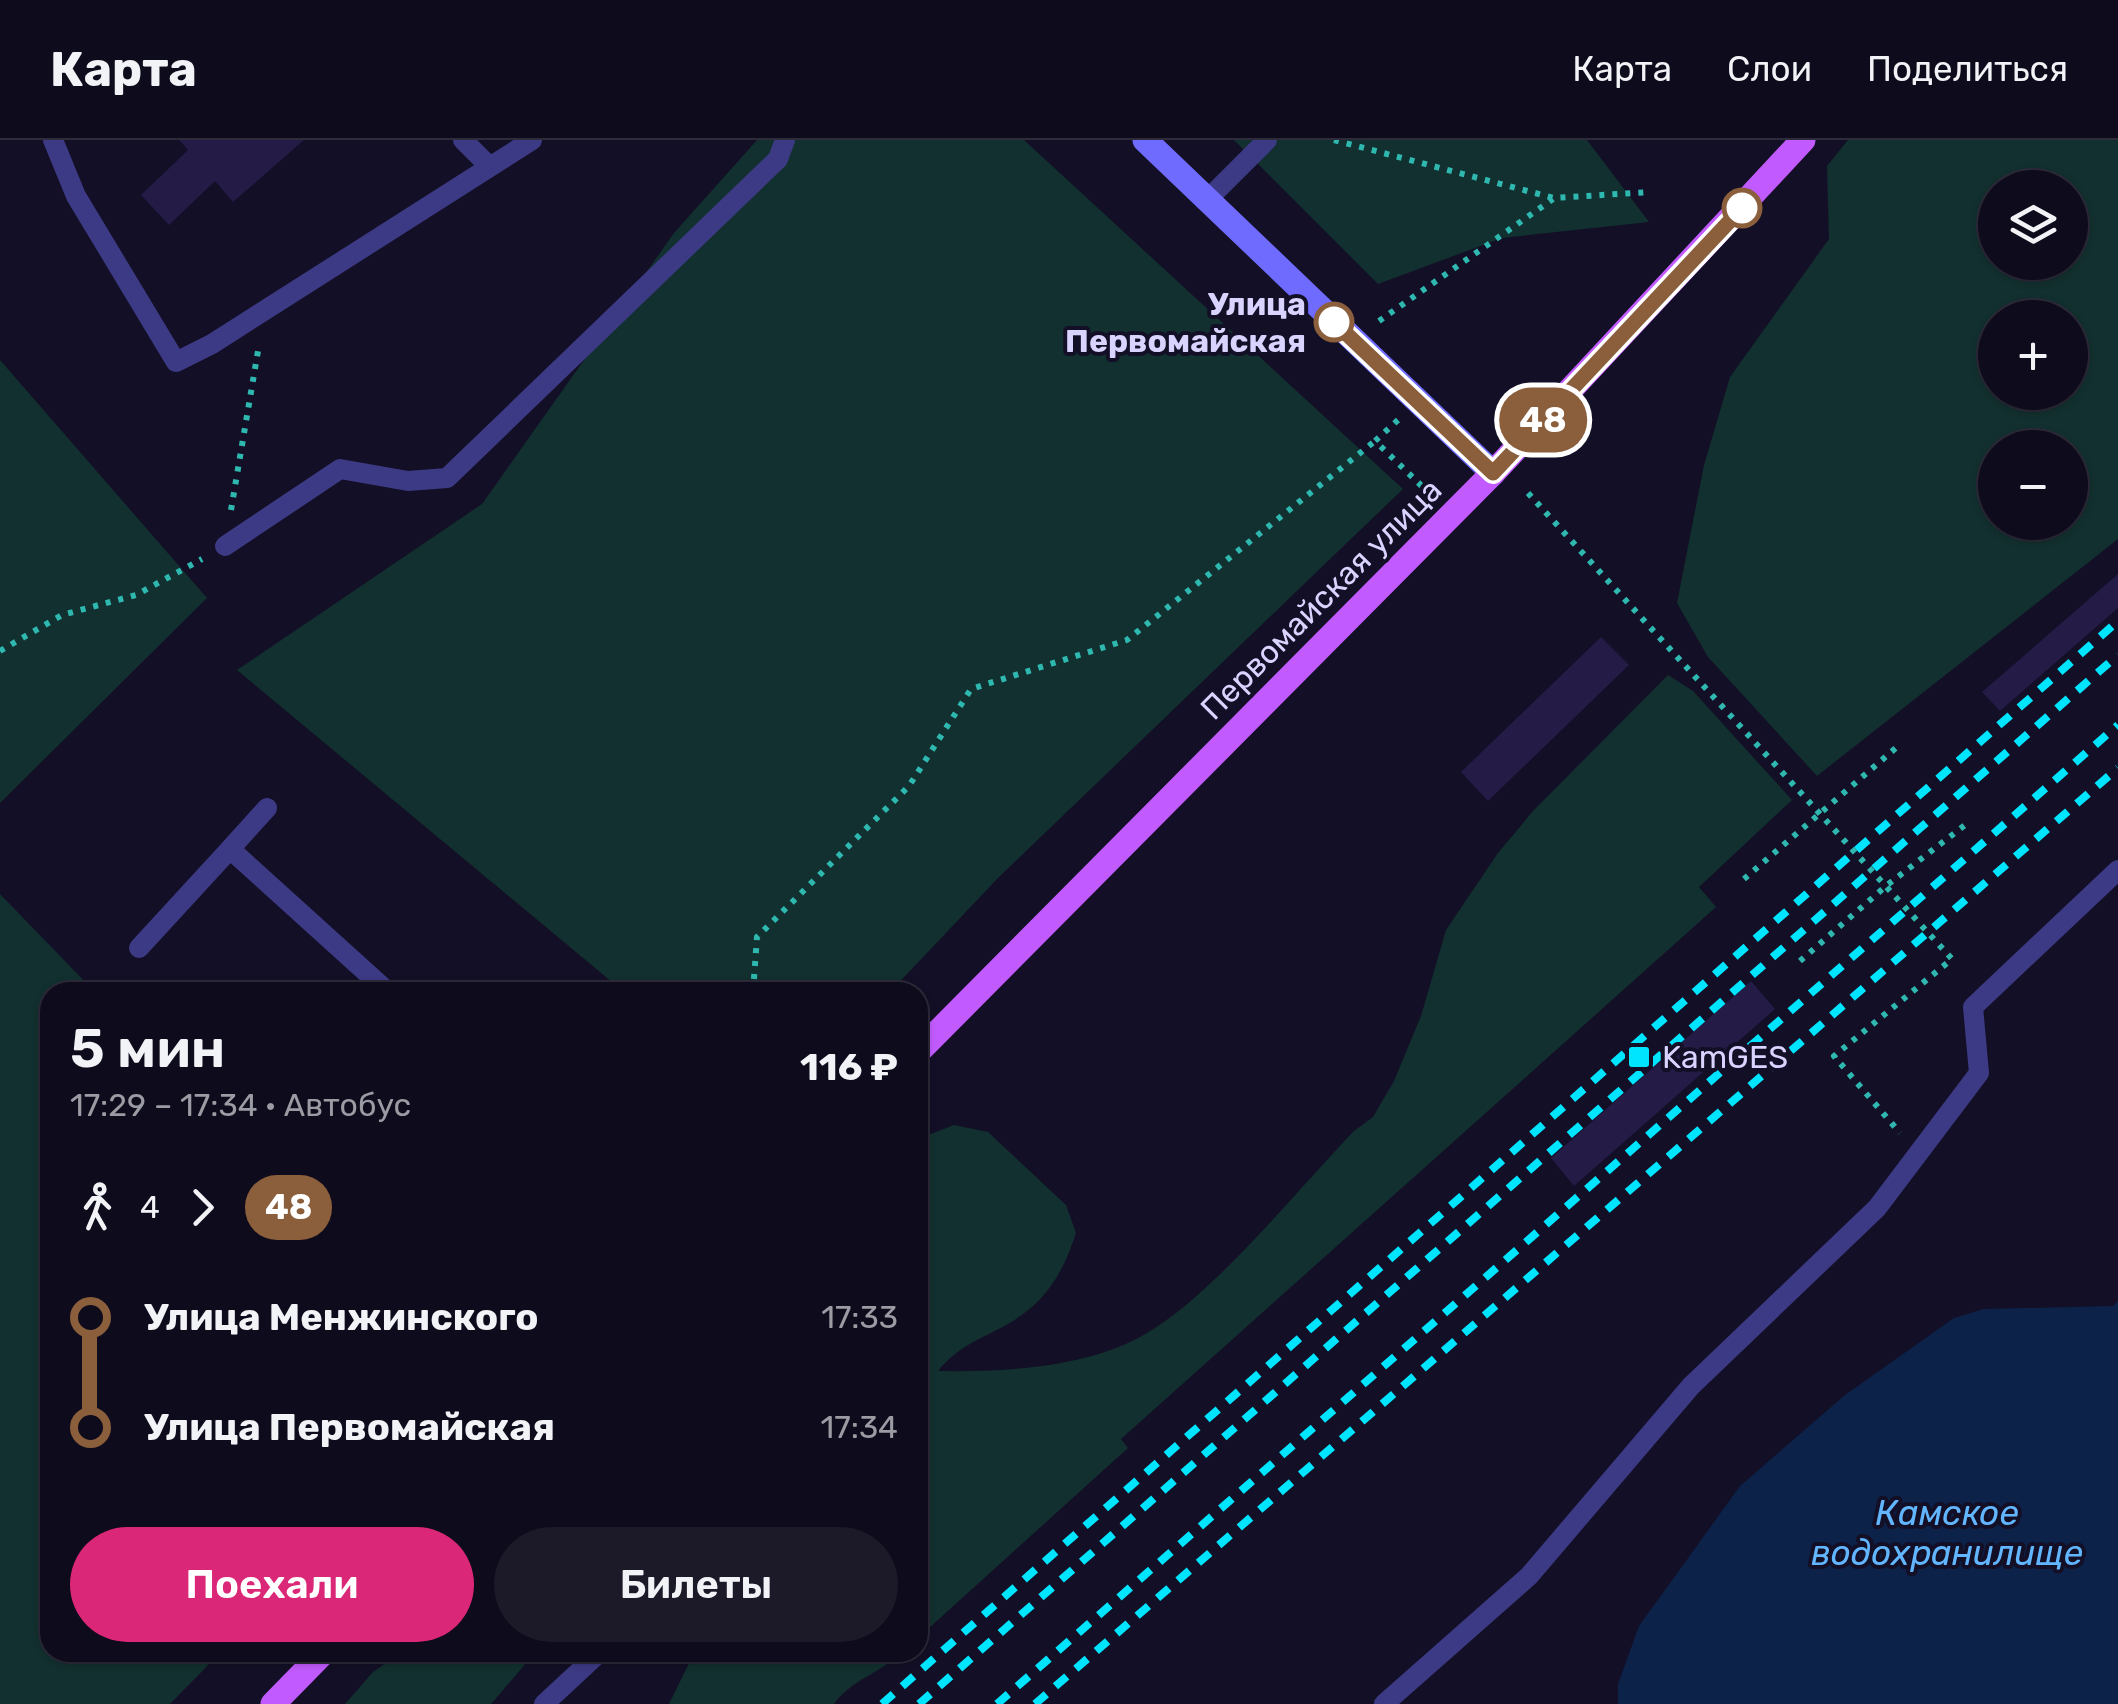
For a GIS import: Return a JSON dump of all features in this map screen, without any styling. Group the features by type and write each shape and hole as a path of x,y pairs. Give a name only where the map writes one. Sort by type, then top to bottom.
{"main road":[{"name":"Первомайская улица","path":"928,1042 1493,473 1803,140"},
{"path":"274,1704 314,1662"}],"street":[{"path":"1145,140 1493,473"}],"lane":[{"path":"53,140 76,196 176,362 532,140"},
{"path":"463,140 490,167"},
{"path":"225,546 340,469 408,481 447,478 778,158 784,140"},
{"path":"1207,200 1266,140"},
{"path":"139,948 266,808"},
{"path":"230,849 377,982"},
{"path":"1384,1704 1529,1576 1690,1386 1878,1208 1979,1072 1973,1007 2118,870"},
{"path":"544,1704 589,1662"}],"path":[{"path":"1334,140 1554,198 1650,192"},
{"path":"1378,322 1554,198"},
{"path":"0,650 62,616 136,595 225,546 265,310"},
{"path":"755,982 757,937 909,786 972,689 1126,640 1375,441 1418,402"},
{"path":"1375,441 1450,514"},
{"path":"1528,492 1952,960 1834,1056 1918,1154"},
{"path":"1744,879 1897,747"},
{"path":"1800,961 1886,886 1965,825"}],"green space":[{"path":"757,140 1024,140 1403,489 998,878 899,982 612,982 237,670 482,504 674,233"},
{"path":"1234,140 1587,140 1649,222 1502,238 1378,284"},
{"path":"1848,140 2118,140 2118,539 1817,776 1708,657 1677,603 1704,465 1730,377 1829,239 1827,166"},
{"path":"0,360 207,598 0,803"},
{"path":"1668,675 1693,691 1792,800 1699,887 1716,907 1121,1439 1128,1448 928,1629 928,1135 954,1125 988,1132 1066,1205 1076,1233 1059,1274 1033,1306 962,1349 938,1371 1046,1366 1099,1354 1147,1333 1200,1293 1354,1131 1373,1117 1394,1081 1421,1016 1446,930 1498,853 1533,811"},
{"path":"0,894 85,982 40,982 40,1662 211,1662 170,1704 0,1704"},
{"path":"387,1662 527,1662 491,1704 345,1704"},
{"path":"689,1662 890,1662 848,1689 834,1704 669,1704"}],"water":[{"name":"Камское водохранилище","path":"2118,1301 2118,1704 1618,1704 1618,1684 1639,1626 1740,1486 1845,1395 1954,1318 1984,1309 2113,1306"}],"building":[{"path":"179,140 304,140 233,202 215,181 169,225 141,195 188,150"},
{"path":"2118,574 2118,608 2000,711 1982,692"},
{"path":"1601,637 1629,665 1488,801 1461,772"},
{"path":"1751,981 1775,1009 1574,1186 1551,1158"}],"railway":[{"path":"882,1704 2118,621"},
{"path":"919,1704 2118,655"},
{"path":"997,1704 2118,725"},
{"path":"1035,1704 2118,768"}],"bus line":[{"name":"48","path":"1334,322 1493,473 1742,208"}],"place":[{"name":"Улица Первомайская","path":"1334,322"},
{"name":"KamGES","path":"1639,1057"}]}
